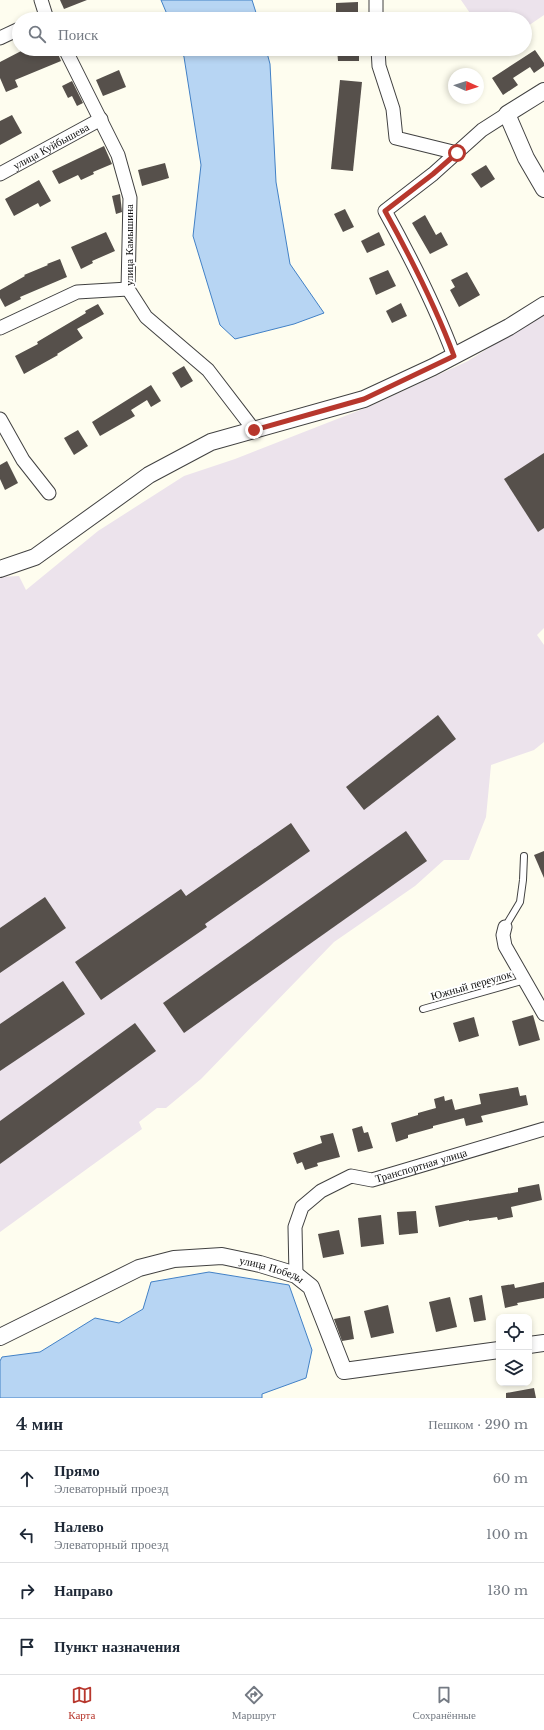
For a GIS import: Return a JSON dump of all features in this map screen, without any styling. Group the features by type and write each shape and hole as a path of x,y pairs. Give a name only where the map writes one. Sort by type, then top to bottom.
{"street":[{"path":"41,0 43,12"},
{"path":"376,0 376,12"},
{"path":"0,38 12,32"},
{"name":"улица Камышина","path":"69,56 118,155 130,198 128,289 146,317 208,370 254,430"},
{"path":"378,56 379,66 393,109 396,138 457,153"},
{"path":"454,356 441,322 412,260 385,211 433,174 482,130 544,91"},
{"path":"507,114 526,158 544,189"},
{"name":"улица Куйбышева","path":"0,174 101,119"},
{"path":"0,328 77,292 128,289"},
{"path":"0,569 35,557 149,475 211,442 364,399 454,356 509,327 544,305"},
{"path":"0,419 24,460 49,493"},
{"path":"505,928 503,935 505,946 544,1013"},
{"name":"Транспортная улица","path":"296,1275 295,1227 302,1207 321,1191 351,1176 372,1180 544,1129"},
{"name":"улица Победы","path":"0,1337 139,1268 174,1259 222,1256 260,1264 296,1275 311,1287 344,1371 496,1350"},
{"path":"532,1345 544,1343"}],"lane":[{"path":"505,928 520,902 524,880 524,856"},
{"name":"Южный переулок","path":"423,1009 525,980"}],"shaded area":[{"path":"461,0 544,0 544,15 532,23 532,12 469,12"},
{"path":"544,313 544,628 537,635 544,645 544,742 534,750 491,765 486,817 469,860 444,860 415,886 334,942 201,1079 166,1108 157,1108 139,1122 142,1129 0,1232 0,577 19,576 26,590 98,531 184,476 235,459 373,405 468,361"}],"water":[{"path":"161,0 252,0 256,12 166,12"},
{"path":"268,56 270,64 276,182 290,264 324,313 294,324 235,339 220,325 193,236 201,165 184,57"},
{"path":"209,1272 289,1285 312,1350 306,1378 262,1394 262,1398 0,1398 0,1361 2,1357 40,1352 95,1318 119,1323 143,1309 151,1282"}],"building":[{"path":"60,0 87,0 64,9"},
{"path":"358,2 358,12 336,12 336,3"},
{"path":"535,50 544,63 544,66 534,73 530,67 513,78 518,85 503,95 492,78 526,56 532,56 532,52"},
{"path":"12,56 59,56 61,61 15,80 18,87 6,92 0,78 0,62"},
{"path":"338,56 359,56 359,61 338,61"},
{"path":"119,70 126,87 103,96 96,80"},
{"path":"340,80 362,82 353,171 331,169"},
{"path":"72,81 83,103 77,106 72,96 68,98 62,86"},
{"path":"12,115 22,133 0,145 0,121"},
{"path":"104,146 112,164 93,172 94,174 81,180 78,175 59,184 52,171"},
{"path":"165,163 169,178 142,186 138,170"},
{"path":"486,165 495,179 481,188 471,174"},
{"path":"39,180 51,201 40,207 38,203 14,216 5,199"},
{"path":"120,194 122,212 116,214 112,196"},
{"path":"345,209 354,227 343,232 334,214"},
{"path":"425,215 436,235 441,232 448,245 430,254 412,223"},
{"path":"106,232 115,251 92,261 93,263 81,269 71,247"},
{"path":"379,232 385,245 367,253 361,241"},
{"path":"60,259 67,277 20,297 21,299 5,307 0,298 0,290 25,276 24,275"},
{"path":"388,270 396,286 376,295 369,278"},
{"path":"467,272 480,295 459,307 450,290 455,287 451,280"},
{"path":"401,303 407,316 392,323 386,311"},
{"path":"98,304 104,314 77,329 83,338 57,354 58,355 24,374 15,356 38,344 37,342 86,313 85,311"},
{"path":"184,366 193,381 181,388 172,373"},
{"path":"151,385 161,401 151,407 147,400 131,410 135,416 100,436 92,422"},
{"path":"78,430 88,446 74,455 64,438"},
{"path":"544,453 544,528 538,532 504,479"},
{"path":"7,461 18,483 5,490 0,479 0,465"},
{"path":"438,715 456,739 364,810 346,787"},
{"path":"291,823 310,851 205,924 207,927 101,1000 75,962 181,889 186,896"},
{"path":"406,831 427,861 184,1033 163,1003"},
{"path":"544,851 544,878 534,855"},
{"path":"45,897 66,928 0,973 0,928"},
{"path":"63,981 85,1014 0,1071 0,1024"},
{"path":"533,1015 540,1040 519,1046 512,1021"},
{"path":"474,1017 479,1036 459,1042 453,1023"},
{"path":"135,1023 156,1051 0,1164 0,1121"},
{"path":"518,1087 520,1096 526,1095 528,1105 481,1116 483,1122 466,1126 464,1118 433,1126 433,1128 408,1135 408,1138 396,1142 391,1123 436,1108 434,1099 444,1096 445,1101 452,1099 455,1110 481,1104 479,1094"},
{"path":"362,1126 364,1133 368,1132 373,1148 358,1152 352,1129"},
{"path":"333,1133 340,1157 317,1163 318,1166 305,1170 302,1162 297,1164 293,1153 322,1143 320,1136"},
{"path":"539,1184 542,1200 511,1207 513,1217 498,1220 497,1217 469,1220 439,1227 435,1206 518,1192 518,1188"},
{"path":"416,1211 418,1233 399,1235 397,1212"},
{"path":"381,1215 384,1244 361,1247 358,1218"},
{"path":"339,1230 344,1254 323,1258 318,1234"},
{"path":"544,1282 544,1298 517,1303 518,1305 505,1308 501,1286 514,1284 515,1288"},
{"path":"482,1295 486,1320 474,1322 469,1298"},
{"path":"450,1297 457,1327 436,1332 429,1302"},
{"path":"388,1305 394,1333 371,1338 364,1311"},
{"path":"350,1316 354,1339 342,1341 334,1319"},
{"path":"534,1388 536,1398 506,1398 506,1393"}],"route":[{"path":"254,430 364,399 454,356 441,322 412,260 385,211 433,174 457,153"}]}
